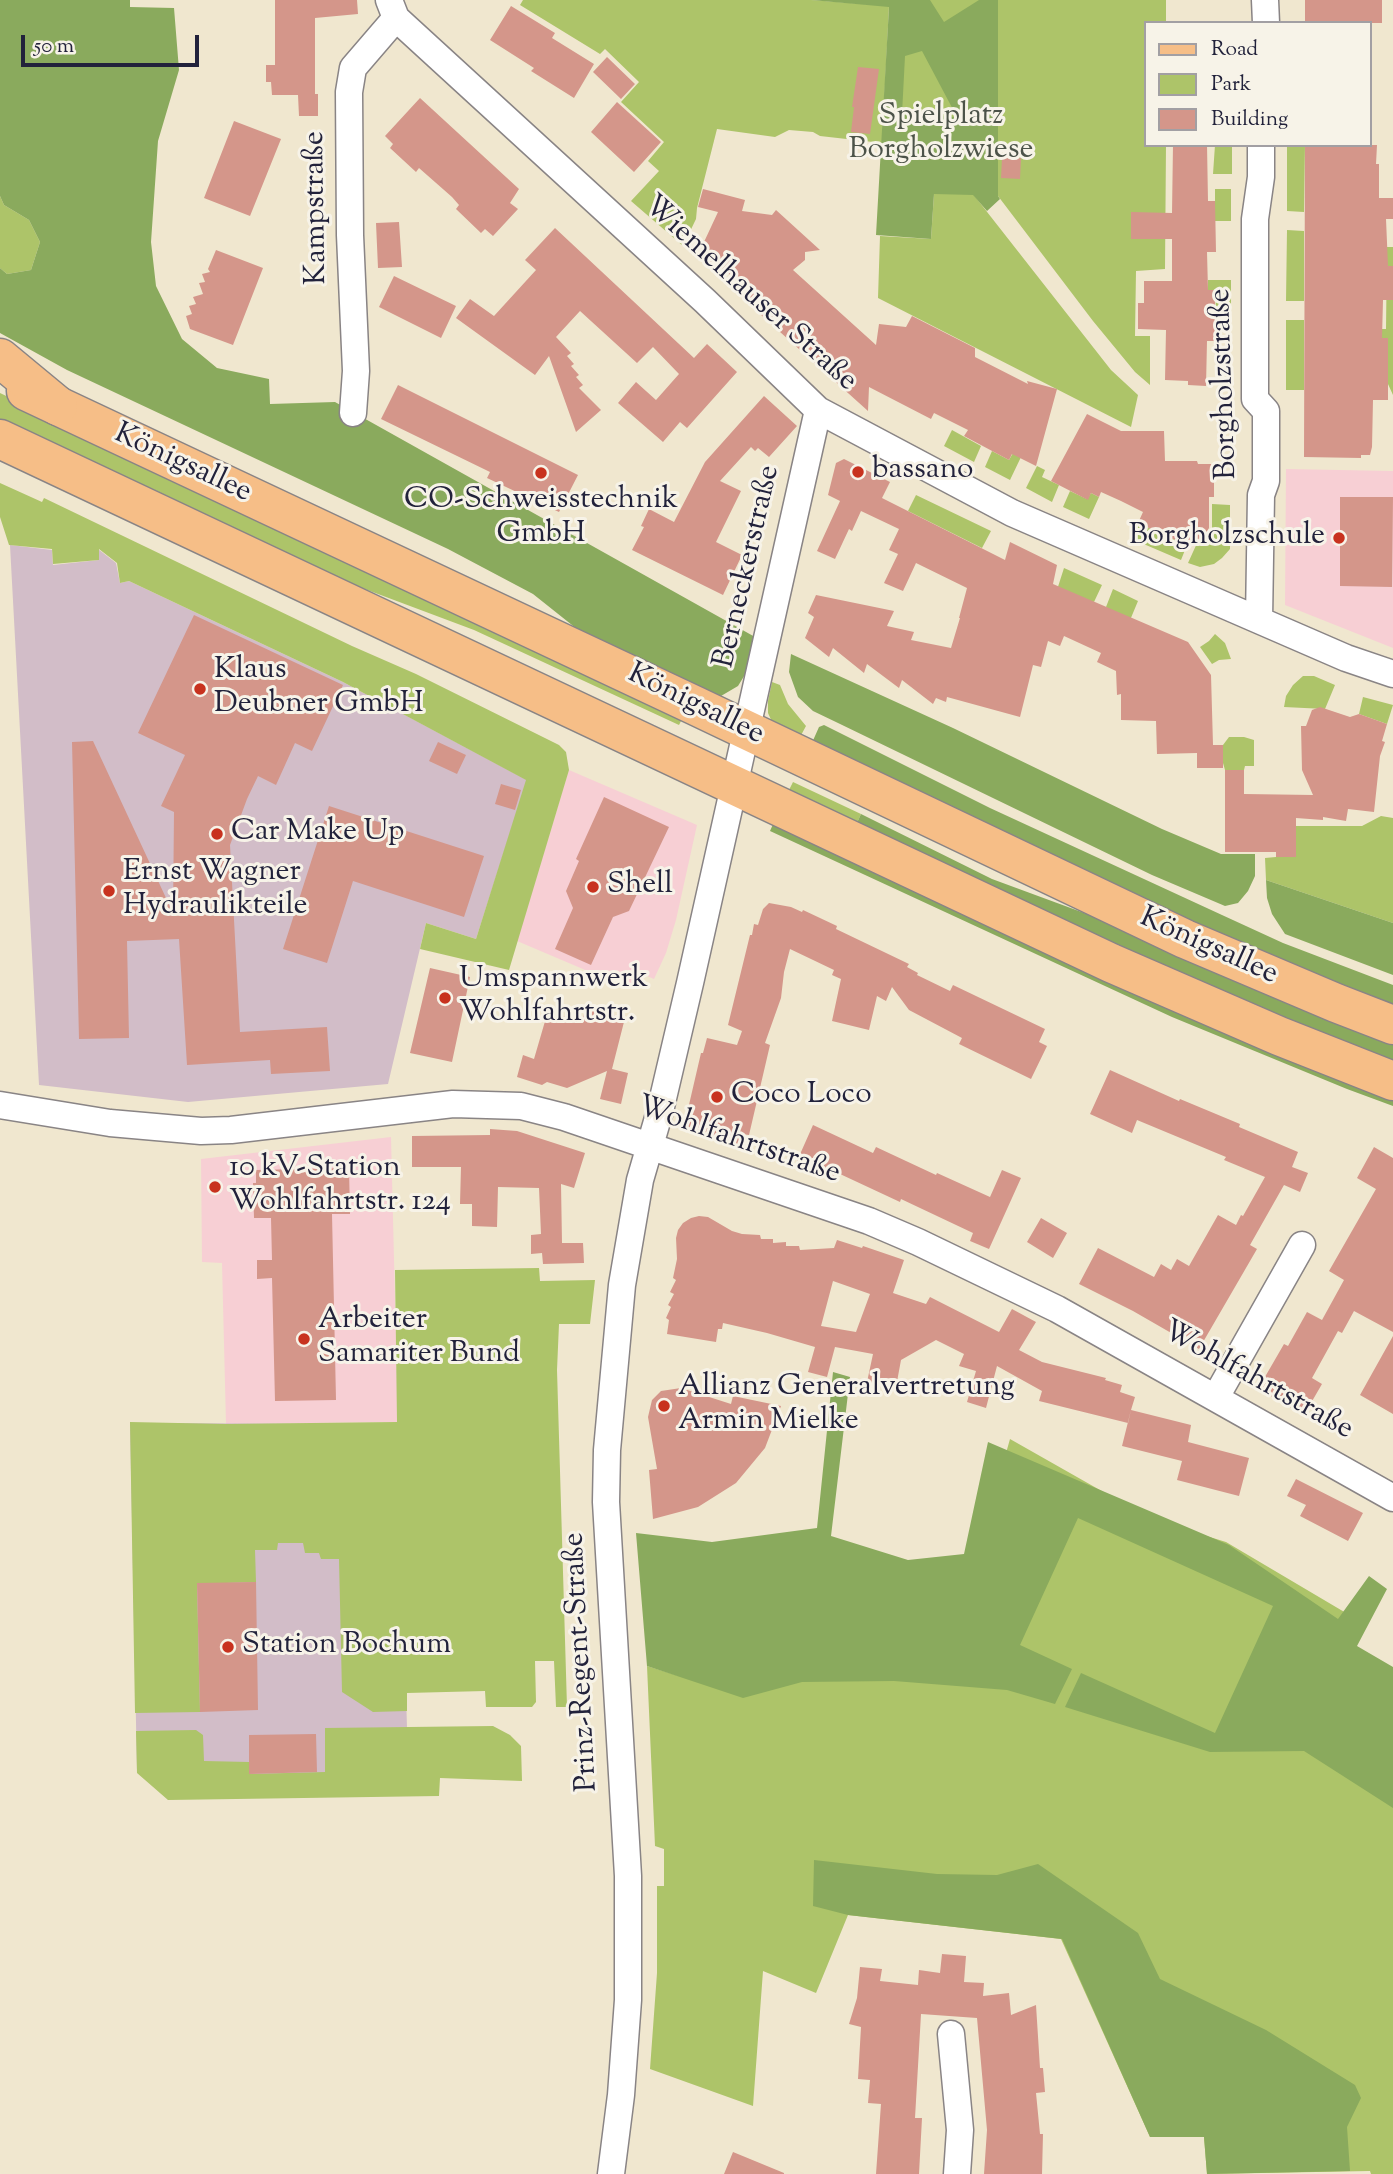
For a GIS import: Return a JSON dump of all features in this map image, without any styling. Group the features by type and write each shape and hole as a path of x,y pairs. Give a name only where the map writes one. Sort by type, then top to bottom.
{"main road":[{"path":"0,358 58,406"},
{"name":"Königsallee","path":"0,379 1185,939 1336,1003 1393,1024"},
{"name":"Königsallee","path":"0,439 1111,962 1279,1036 1393,1081"}],"street":[{"path":"1265,0 1266,21"},
{"name":"Wiemelhauser Straße","path":"393,9 818,410 1012,513 1346,658 1393,674"},
{"name":"Kampstraße","path":"353,413 356,371 350,235 349,92 353,68 393,9"},
{"name":"Borgholzstraße","path":"1259,620 1261,495 1266,481 1266,411 1255,399 1255,219 1261,177 1261,147"},
{"name":"Berneckerstraße","path":"649,1148 663,1098 818,410"},
{"name":"Wohlfahrtstraße","path":"0,1105 120,1125 201,1131 231,1130 453,1104 521,1106 564,1118 869,1221 918,1242 1057,1309 1393,1497"},
{"name":"Prinz-Regent-Straße","path":"611,2174 621,2095 628,2000 628,1876 606,1502 607,1450 622,1284 638,1191 649,1148"},
{"path":"1216,1397 1301,1245"},
{"path":"951,2034 960,2130 957,2174"}],"shaded area":[{"name":"Borgholzschule","path":"1286,469 1393,471 1393,648 1285,605"},
{"path":"10,545 52,550 53,565 99,560 98,549 116,563 120,583 129,581 343,682 527,780 476,939 426,923 388,1084 188,1102 39,1085"},
{"path":"569,770 697,825 666,953 654,979 638,972 630,989 517,941"},
{"path":"391,1137 398,1422 226,1424 222,1263 202,1262 201,1159"},
{"path":"130,1423 398,1424 409,1795 137,1772"}],"green space":[{"path":"0,0 130,0 130,7 174,8 179,70 158,141 151,242 156,286 182,339 217,368 269,379 270,404 335,402 755,637 746,673 738,686 721,696 711,696 577,629 533,594 448,549 67,370 0,333 0,268 7,274 31,270 40,242 29,220 4,205 0,196"},
{"path":"523,0 811,0 889,6 882,143 820,136 813,132 789,130 775,137 717,129 696,219 683,246 631,201 659,171 648,161 664,142 621,102 639,82 605,49 600,54 520,5"},
{"name":"Spielplatz Borgholzwiese","path":"811,0 930,0 944,22 979,0 998,0 1000,199 987,211 973,195 934,194 931,239 876,235 889,7","holes":["922,51 957,117 902,114 905,56"]},
{"path":"891,0 1166,0 1166,21 1144,21 1144,147 1166,147 1165,269 1136,271 1135,336 1150,336 1150,385 1135,372 1093,321 998,196 997,69 933,193 880,233"},
{"path":"1215,147 1232,147 1232,174 1213,174"},
{"path":"1287,147 1305,147 1304,212 1287,211"},
{"path":"1215,189 1231,189 1231,221 1215,221"},
{"path":"934,194 973,194 1111,370 1138,395 1131,427 878,298 880,236 931,239"},
{"path":"0,196 4,205 29,220 40,242 31,270 7,274 0,268"},
{"path":"1287,230 1304,231 1304,301 1286,301"},
{"path":"1387,247 1393,247 1393,395 1363,329 1386,329"},
{"path":"1208,280 1231,280 1231,309 1216,309 1215,290 1208,290"},
{"path":"1286,320 1304,320 1304,390 1286,390"},
{"path":"0,393 684,715 679,725 474,630 338,579 157,491 0,422"},
{"path":"952,430 981,446 974,462 944,446"},
{"path":"992,451 1009,460 1013,453 1021,457 1010,480 985,467"},
{"path":"1037,466 1045,470 1042,477 1059,485 1052,502 1026,488"},
{"path":"0,483 42,502 44,498 416,674 559,745 566,752 569,770 509,970 420,949 426,923 476,939 526,780 343,682 129,581 120,583 117,563 99,549 99,560 53,564 52,549 9,545 0,517"},
{"path":"1070,491 1087,499 1091,493 1099,497 1089,519 1063,507"},
{"path":"916,495 991,531 982,548 908,511"},
{"path":"1212,504 1230,505 1230,549 1214,564 1200,567 1188,563 1198,541 1212,531"},
{"path":"1138,523 1187,545 1181,560 1132,539"},
{"path":"1064,568 1102,585 1094,602 1056,593"},
{"path":"1113,589 1138,601 1128,625 1106,607"},
{"path":"1215,634 1225,643 1231,659 1212,664 1200,647"},
{"path":"791,654 953,728 1162,829 1221,854 1255,854 1255,876 1248,891 1238,903 1225,906 1152,875 813,711 798,697 789,672"},
{"path":"1303,676 1314,676 1335,685 1325,709 1284,707 1286,696"},
{"path":"772,682 780,685 788,704 806,726 799,739 773,724 768,713"},
{"path":"1363,697 1393,705 1387,724 1359,714"},
{"path":"824,725 990,808 1283,943 1393,985 1393,1010 1339,990 811,745 819,727"},
{"path":"1229,737 1254,740 1254,766 1245,766 1244,770 1225,770 1223,745"},
{"path":"793,782 861,814 856,825 788,792"},
{"path":"861,814 992,879 1114,924 1393,1037 1393,1066 1285,1024 856,825"},
{"path":"1381,816 1393,818 1393,923 1266,880 1265,858 1276,857 1296,826 1362,826"},
{"path":"774,822 1393,1096 1393,1106 1172,1017 770,831"},
{"path":"1266,880 1393,923 1393,975 1285,934 1272,914 1267,898"},
{"path":"539,1268 540,1281 595,1280 590,1324 559,1324 557,1370 567,1707 556,1707 554,1661 535,1661 536,1702 532,1707 486,1707 485,1691 407,1693 407,1711 373,1712 342,1692 339,1559 321,1559 319,1553 305,1553 303,1543 278,1543 277,1550 255,1550 256,1582 197,1584 200,1712 135,1713 130,1422 397,1422 395,1270"},
{"path":"833,1372 850,1377 831,1536 908,1560 964,1554 988,1442 1229,1545 1338,1619 1369,1576 1387,1589 1357,1646 1393,1667 1393,1808 1304,1751 1210,1752 1065,1707 1081,1673 1215,1733 1273,1606 1078,1518 1020,1645 1072,1669 1055,1704 1007,1690 894,1681 802,1682 743,1698 647,1666 636,1533 712,1542 817,1528"},
{"path":"1010,1439 1151,1519 1226,1542 1346,1613 1281,1693 1393,1747 1393,2174 1371,2174 1370,2171 1207,2174 1204,2137 1150,2137 1061,1939 848,1915 816,1993 763,1971 753,2106 650,2069 657,1973 657,1886 664,1886 664,1849 655,1846 647,1666 679,1676 956,1629"},
{"path":"493,1726 510,1735 521,1746 522,1781 440,1778 439,1796 168,1800 137,1773 136,1731 196,1730 203,1735 204,1761 249,1762 250,1774 325,1772 325,1728"},
{"path":"814,1860 937,1874 997,1875 1038,1864 1138,1933 1160,1979 1266,2030 1355,2085 1361,2098 1347,2127 1350,2171 1207,2174 1204,2137 1150,2137 1062,1939 848,1915 813,1906"}],"building":[{"path":"275,0 357,0 358,14 315,18 315,94 318,94 318,116 299,116 298,95 272,95 271,82 266,82 266,65 275,65"},
{"path":"1305,0 1382,0 1382,23 1305,21"},
{"path":"511,6 555,33 552,38 594,64 574,98 531,71 534,68 490,40"},
{"path":"607,57 635,84 621,99 593,72"},
{"path":"858,67 879,69 870,134 851,132"},
{"path":"420,98 519,189 510,203 518,209 493,236 485,229 481,233 456,209 459,205 452,197 419,168 416,172 390,148 393,144 385,136"},
{"path":"617,102 661,142 634,172 591,132"},
{"path":"234,121 281,139 250,216 204,198"},
{"path":"1377,145 1379,198 1393,198 1393,219 1386,219 1388,266 1393,266 1393,300 1383,300 1382,338 1388,338 1388,400 1373,400 1370,455 1361,455 1361,458 1304,457 1305,147"},
{"path":"1173,147 1207,147 1208,201 1215,201 1216,252 1207,252 1208,290 1215,290 1215,341 1207,341 1206,386 1188,385 1188,381 1165,380 1166,330 1138,329 1138,303 1144,303 1144,281 1172,281 1172,239 1131,239 1131,212 1172,213"},
{"path":"1002,158 1021,158 1020,179 1001,178"},
{"path":"703,189 745,200 742,211 772,215 776,210 820,250 805,252 805,260 793,270 876,345 879,324 906,327 912,316 975,348 975,357 1028,384 1027,381 1057,389 1036,466 1012,454 1009,460 964,436 968,430 934,413 931,419 869,387 868,411 750,305 754,301 725,270 697,257 718,212 698,207"},
{"path":"399,222 402,267 378,268 376,223"},
{"path":"555,228 694,358 707,344 737,372 687,428 680,422 663,442 618,403 636,382 656,400 679,374 653,347 637,363 580,311 556,337 571,353 567,356 579,375 576,377 583,385 579,388 601,410 576,432 549,356 535,375 456,318 470,299 494,316 536,270 525,260"},
{"path":"216,250 263,268 233,345 190,329 186,316 192,314 189,306 196,304 193,297 203,294 199,283 205,282 202,274 210,272 208,269"},
{"path":"394,276 456,306 441,338 379,307"},
{"path":"398,385 578,475 559,512 487,478 490,472 381,419"},
{"path":"764,396 797,426 769,457 758,448 755,451 751,447 720,481 741,491 716,542 742,555 723,595 632,550 644,527 641,526 649,509 674,522 705,462"},
{"path":"1087,414 1121,431 1164,431 1165,461 1214,464 1214,497 1209,497 1209,528 1203,538 1180,542 1138,523 1143,512 1121,501 1101,492 1099,497 1091,493 1088,500 1051,481"},
{"path":"844,459 890,482 882,498 1005,560 1010,542 1057,565 1053,584 1188,642 1211,675 1213,745 1223,745 1223,768 1197,768 1197,753 1157,754 1156,721 1121,720 1121,694 1117,695 1116,671 1097,662 1101,653 1064,636 1060,646 1048,641 1041,667 1033,665 1020,717 947,697 946,702 936,698 933,704 902,680 899,688 867,664 864,673 833,648 829,657 805,638 814,617 808,613 816,595 894,611 887,626 914,632 911,640 951,648 967,588 916,563 903,591 884,583 898,554 889,550 899,529 861,511 835,559 817,551 840,501 828,495 836,463"},
{"path":"1340,497 1393,497 1392,587 1340,586"},
{"path":"194,615 343,685 312,751 295,743 276,785 258,776 230,845 240,1032 327,1027 330,1071 271,1074 270,1060 187,1065 179,939 127,941 129,1038 79,1039 72,742 93,741 173,913 174,812 161,806 185,755 138,733"},
{"path":"1320,707 1350,717 1359,714 1387,724 1382,741 1385,742 1380,756 1374,812 1348,809 1346,821 1323,817 1323,820 1296,818 1296,857 1276,857 1276,852 1225,852 1225,770 1244,770 1244,794 1313,795 1302,770 1301,726 1306,726 1312,710"},
{"path":"438,742 466,755 457,774 429,761"},
{"path":"501,784 521,790 515,810 495,804"},
{"name":"Shell","path":"604,797 669,827 629,911 613,917 591,965 555,949 573,908 566,891 579,861 576,859"},
{"path":"329,806 484,856 464,917 353,881 327,963 283,949"},
{"path":"769,903 802,912 803,910 909,964 907,967 918,973 917,975 950,991 953,985 1045,1029 1039,1042 1047,1046 1031,1079 959,1044 962,1038 909,1010 892,987 886,1001 877,996 869,1030 832,1021 841,979 832,975 834,970 790,949 781,998 765,1043 770,1045 749,1135 742,1134 739,1147 691,1131 685,1122 707,1038 737,1045 742,1031 728,1025 750,935 754,924 758,925 763,909"},
{"name":"Umspannwerk Wohlfahrtstr.","path":"430,968 470,977 452,1062 410,1053"},
{"path":"585,1009 625,1018 612,1069 628,1073 621,1104 600,1099 607,1071 567,1088 547,1082 542,1085 517,1077 523,1055 534,1059 548,1011 582,1023"},
{"path":"1110,1070 1179,1101 1180,1099 1240,1124 1239,1127 1298,1152 1292,1167 1308,1173 1300,1192 1284,1185 1250,1245 1257,1249 1199,1349 1079,1284 1098,1248 1154,1277 1161,1264 1171,1270 1177,1259 1189,1266 1218,1215 1236,1225 1265,1177 1224,1160 1226,1157 1137,1120 1132,1133 1090,1114"},
{"path":"813,1125 873,1153 876,1147 990,1197 1002,1170 1021,1178 989,1249 970,1241 973,1233 901,1199 900,1202 840,1174 837,1180 797,1161"},
{"path":"490,1129 517,1131 585,1153 574,1188 561,1184 562,1243 583,1243 584,1263 543,1264 542,1253 531,1254 531,1235 541,1234 539,1188 498,1187 497,1227 472,1226 472,1204 460,1204 461,1167 412,1167 412,1136 490,1135"},
{"path":"1374,1147 1393,1158 1393,1332 1354,1311 1342,1333 1338,1331 1312,1378 1322,1384 1304,1415 1258,1389 1284,1344 1288,1346 1307,1312 1322,1320 1344,1280 1329,1271 1376,1189 1357,1178"},
{"name":"Arbeiter Samariter Bund","path":"349,1168 350,1214 332,1214 336,1400 275,1401 272,1278 257,1279 257,1260 272,1260 271,1218 254,1218 253,1183 256,1183 256,1170"},
{"path":"708,1217 732,1231 760,1235 761,1239 773,1239 773,1243 786,1242 786,1246 799,1246 800,1250 834,1248 837,1240 904,1260 893,1293 926,1304 930,1297 999,1332 1012,1309 1036,1322 1019,1350 1042,1362 1106,1378 1105,1380 1122,1385 1120,1392 1135,1397 1131,1410 1191,1425 1188,1442 1249,1458 1239,1496 1177,1480 1182,1461 1122,1446 1128,1423 1039,1401 1042,1391 997,1366 986,1408 967,1402 976,1371 959,1366 964,1354 936,1340 901,1360 896,1387 867,1382 873,1354 835,1347 827,1377 808,1372 815,1347 767,1333 723,1323 722,1329 718,1329 716,1342 667,1334 669,1320 666,1318 671,1307 668,1305 674,1294 670,1292 676,1280 673,1278 677,1259 676,1238 683,1223 691,1218","holes":["833,1281 870,1294 856,1332 821,1326"]},
{"path":"1041,1218 1067,1233 1053,1258 1027,1242"},
{"path":"1393,1336 1393,1414 1360,1395"},
{"path":"681,1388 731,1404 733,1396 781,1406 765,1448 736,1483 698,1507 653,1519 649,1470 657,1469 648,1417 652,1400 661,1391"},
{"path":"1296,1479 1363,1513 1348,1541 1300,1516 1306,1505 1287,1496"},
{"name":"Station Bochum","path":"256,1582 258,1710 200,1712 197,1583"},
{"path":"316,1734 317,1772 249,1774 249,1735"},
{"path":"942,1954 966,1956 964,1982 984,1983 983,1996 1009,1993 1011,2015 1036,2005 1040,2068 1043,2068 1045,2092 1036,2093 1040,2134 1043,2134 1042,2174 984,2174 987,2130 977,2018 921,2014 915,2118 922,2118 919,2174 876,2174 881,2104 868,2103 870,2080 858,2079 861,2027 849,2024 857,1998 860,1967 882,1969 880,1981 918,1985 919,1970 940,1973"},
{"path":"733,2152 784,2173 784,2174 724,2174"}],"place":[{"name":"bassano","path":"858,472"},
{"name":"CO-Schweisstechnik GmbH","path":"541,473"},
{"name":"Borgholzschule","path":"1339,538"},
{"name":"Klaus Deubner GmbH","path":"200,689"},
{"name":"Car Make Up","path":"217,834"},
{"name":"Shell","path":"593,887"},
{"name":"Ernst Wagner Hydraulikteile","path":"109,891"},
{"name":"Umspannwerk Wohlfahrtstr.","path":"445,998"},
{"name":"Coco Loco","path":"717,1097"},
{"name":"10 kV-Station Wohlfahrtstr. 124","path":"215,1187"},
{"name":"Arbeiter Samariter Bund","path":"304,1339"},
{"name":"Allianz Generalvertretung Armin Mielke","path":"664,1406"},
{"name":"Station Bochum","path":"228,1647"}]}
